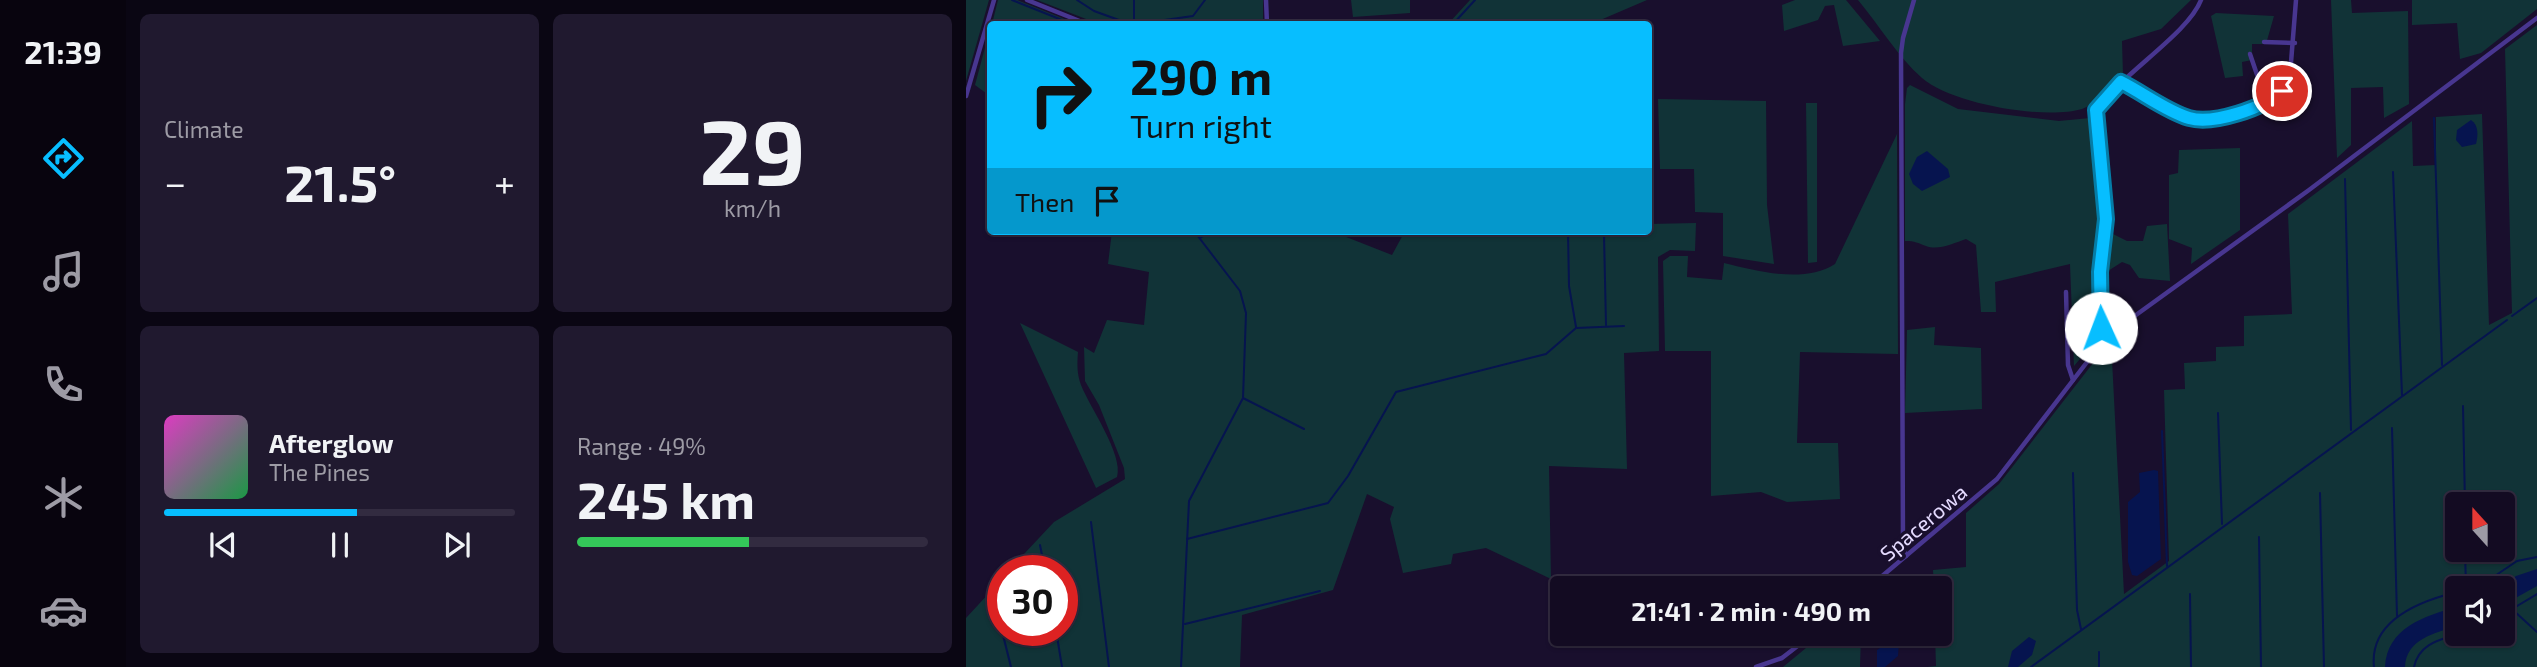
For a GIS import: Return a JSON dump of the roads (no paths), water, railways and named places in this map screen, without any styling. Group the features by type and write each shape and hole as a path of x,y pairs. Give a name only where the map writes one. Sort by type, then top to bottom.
{"street":[{"path":"988,21 994,0"},
{"path":"1027,0 1080,21"},
{"path":"1266,0 1267,21"},
{"path":"1906,556 1903,545 1900,119 1903,37 1914,0"},
{"path":"2104,340 2100,284 2106,200 2096,110 2121,82 2191,17 2202,0"},
{"path":"2121,82 2192,119 2234,114 2267,104 2288,83 2293,67 2296,0"},
{"name":"Spacerowa","path":"1882,576 1997,479 2104,340 2537,18"},
{"path":"966,96 987,24"},
{"path":"2263,42 2295,43"},
{"path":"2250,54 2267,104"},
{"path":"2066,292 2068,365 2073,380"},
{"path":"1756,667 1782,658 1798,646"}],"waterway":[{"path":"1012,0 1064,21"},
{"path":"1077,0 1094,11 1122,21"},
{"path":"1134,0 1134,21"},
{"path":"1157,21 1193,16 1205,0"},
{"path":"1456,21 1475,0"},
{"path":"2434,118 2442,365"},
{"path":"2393,172 2402,395"},
{"path":"2345,179 2351,430"},
{"path":"1181,667 1189,501 1243,398 1246,313 1240,291 1197,235"},
{"path":"1200,238 1205,235"},
{"path":"1568,235 1569,286 1576,327"},
{"path":"1604,235 1606,325"},
{"path":"2512,316 2537,298"},
{"path":"2031,667 2507,320"},
{"path":"1187,539 1328,503 1348,476 1396,392 1546,354 1576,328 1624,326"},
{"path":"1243,398 1304,429"},
{"path":"2463,406 2465,492"},
{"path":"2218,413 2222,524"},
{"path":"2392,428 2397,616"},
{"path":"2162,431 2167,566"},
{"path":"2073,473 2077,610 2081,629"},
{"path":"2320,493 2324,667"},
{"path":"1091,522 1109,667"},
{"path":"2259,537 2261,667"},
{"path":"1040,545 1042,555"},
{"path":"2495,576 2517,561 2537,557"},
{"path":"2465,562 2466,576"},
{"path":"1185,624 1320,591"},
{"path":"2190,594 2191,667"},
{"path":"2515,607 2537,594"},
{"path":"2374,667 2375,651 2388,625 2413,607 2445,596"},
{"path":"2515,612 2537,632"},
{"path":"2414,667 2425,648 2445,638"},
{"path":"1006,646 1011,667"},
{"path":"1059,646 1062,667"},
{"path":"2099,652 2099,667"}]}
